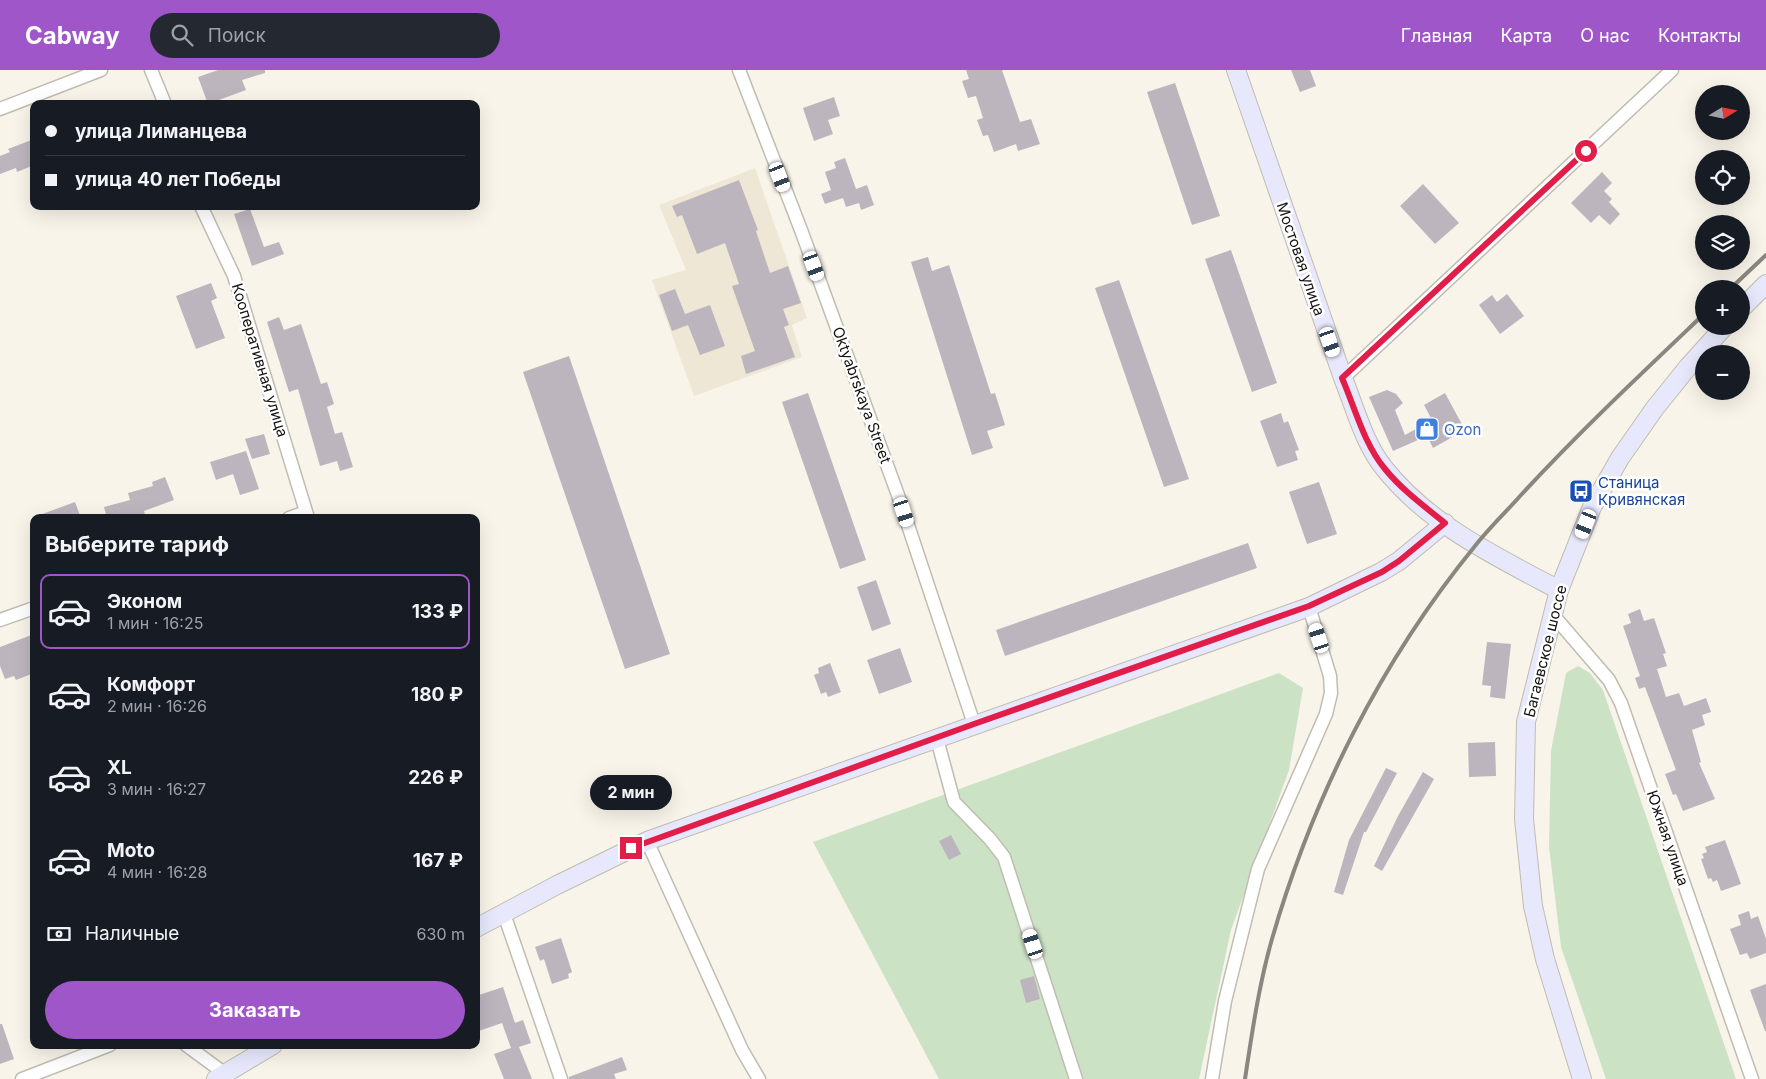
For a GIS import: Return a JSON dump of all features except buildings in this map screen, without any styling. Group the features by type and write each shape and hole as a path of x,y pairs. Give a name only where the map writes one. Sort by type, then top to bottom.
{"street":[{"path":"0,109 101,70"},
{"path":"151,70 163,100"},
{"name":"Oktyabrskaya Street","path":"739,70 801,230 898,495 974,724"},
{"name":"Мостовая улица","path":"1236,70 1342,378 1362,429 1384,468 1411,496 1475,546 1559,590"},
{"path":"1342,378 1672,70"},
{"name":"Кооперативная улица","path":"203,210 234,276 307,514"},
{"path":"1750,300 1766,284"},
{"name":"Багаевское шоссе","path":"1582,1079 1545,960 1533,906 1524,819 1526,722 1559,590 1592,507 1620,458 1655,408 1717,335"},
{"path":"480,924 504,914 557,885 647,841 1309,606 1382,572 1399,561 1445,523"},
{"path":"1212,1079 1225,1001 1258,869 1326,714 1331,693 1326,661 1309,606"},
{"path":"0,620 30,609"},
{"name":"Южная улица","path":"1553,615 1610,680 1621,703 1752,1079"},
{"path":"937,739 954,802 990,839 1004,857 1076,1079"},
{"path":"647,841 742,1050 758,1079"},
{"path":"504,914 561,1079"},
{"path":"22,1079 100,1049"},
{"path":"190,1049 220,1076 266,1049"}],"shaded area":[{"path":"755,168 807,318 792,325 802,357 694,396 652,280 686,270 659,205"}],"green space":[{"path":"1578,666 1590,673 1603,690 1736,1079 1606,1079 1561,947 1549,847 1551,751 1566,673"},
{"path":"1279,673 1303,688 1289,770 1231,930 1199,1079 939,1079 813,842"}],"railway":[{"path":"1740,280 1766,255"},
{"path":"1245,1079 1263,973 1289,886 1329,783 1380,683 1409,636 1441,590 1486,533 1588,426 1695,323"}],"place":[{"name":"Ozon","path":"1427,429"},
{"name":"Станица Кривянская","path":"1581,491"}],"route":[{"path":"631,848 1309,606 1382,572 1399,561 1445,523 1411,496 1384,468 1362,429 1342,378 1586,151"}]}
